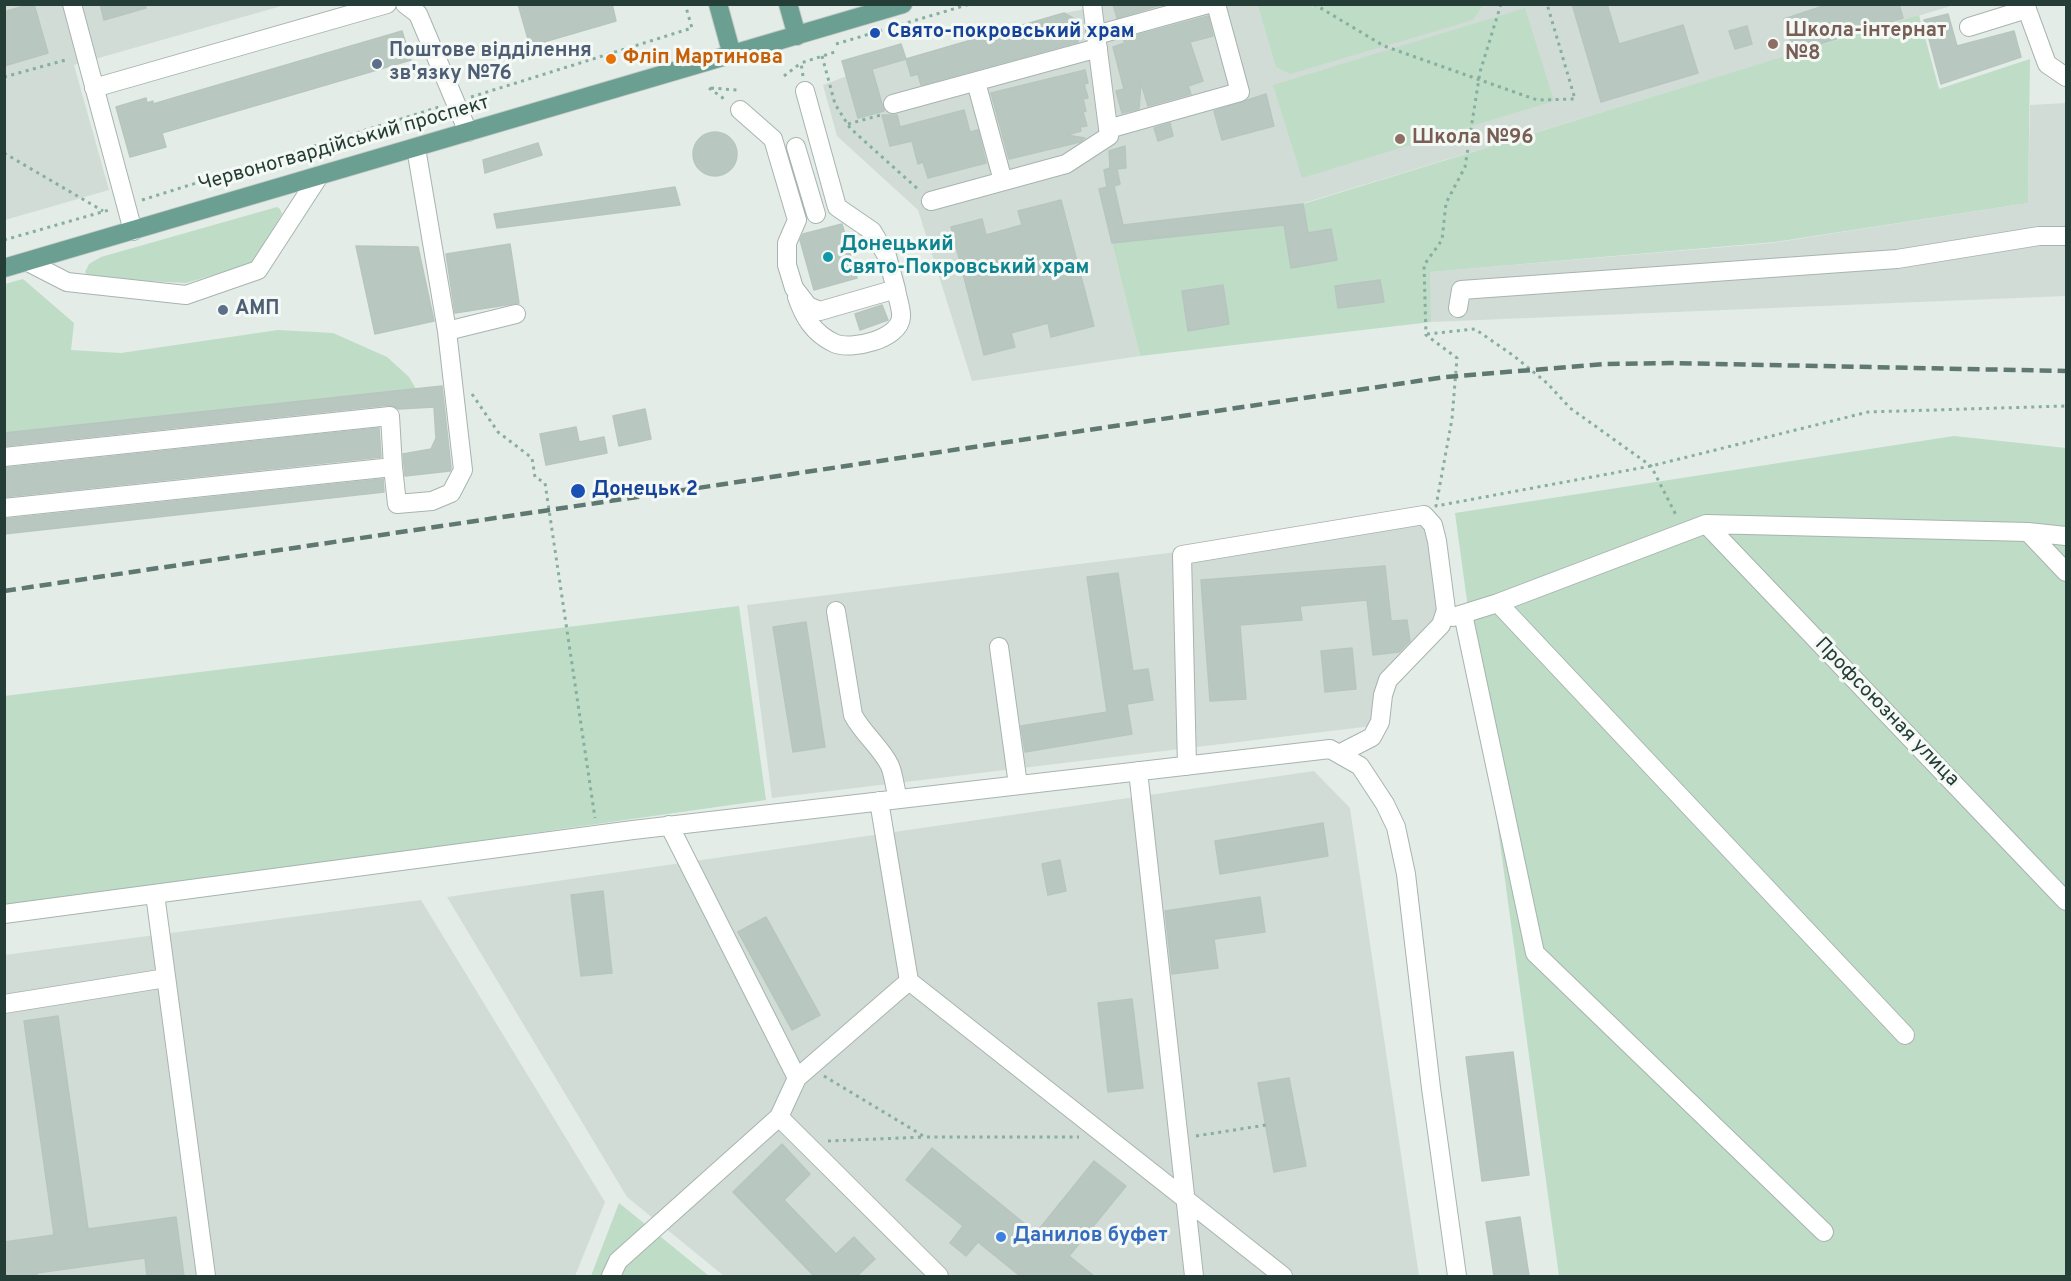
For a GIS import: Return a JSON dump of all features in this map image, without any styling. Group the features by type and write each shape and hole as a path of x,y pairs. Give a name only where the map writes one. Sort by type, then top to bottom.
{"main road":[{"path":"718,4 732,55"},
{"path":"788,4 797,36"},
{"name":"Червоногвардійський проспект","path":"4,268 903,4"}],"street":[{"path":"72,4 133,231"},
{"path":"94,88 327,13 387,4"},
{"path":"405,4 418,14 468,132"},
{"path":"931,201 1066,164 1109,136 1092,4"},
{"path":"893,105 976,82 1208,4"},
{"path":"1108,129 1240,92 1216,4"},
{"path":"1969,27 2026,7 2047,64 2067,77"},
{"path":"976,82 1003,181"},
{"path":"773,139 797,220 787,243 787,264 803,315 813,328 835,343 850,346 885,337 897,329 901,317 887,256 872,231 837,207 805,91"},
{"path":"740,110 783,147 796,147 808,140 816,131"},
{"path":"796,147 816,214"},
{"path":"4,457 390,416 397,504 432,501 451,493 464,470 447,331 416,148"},
{"path":"28,261 67,282 186,295 258,270 319,176"},
{"path":"797,220 837,207"},
{"path":"1458,308 1461,290 1897,259 2039,236 2067,236"},
{"path":"794,288 808,306 820,311 896,290"},
{"path":"447,331 516,314"},
{"path":"4,508 393,467"},
{"path":"1187,766 1182,555 1430,511 1437,541 1446,610 1443,620 1428,640 1388,680 1383,694 1380,722 1372,737 1339,754"},
{"path":"1443,620 1498,603 1706,524 2028,532 2067,536"},
{"name":"Профсоюзная улица","path":"1706,524 2067,901"},
{"path":"2028,532 2067,572"},
{"path":"1498,603 1905,1035"},
{"path":"836,611 853,715 860,729 890,766 898,799"},
{"path":"1463,614 1535,953 1824,1232"},
{"path":"999,647 1018,785"},
{"path":"4,914 669,825 1330,749 1360,766 1385,804 1396,826 1406,873 1431,1088 1457,1276"},
{"path":"1138,771 1194,1276"},
{"path":"879,801 909,981 1283,1276"},
{"path":"669,825 803,1072"},
{"path":"155,894 206,1276"},
{"path":"4,1004 166,978"},
{"path":"611,1276 618,1261 779,1117 803,1072 909,981"},
{"path":"779,1117 939,1276"}],"path":[{"path":"4,240 126,205 692,28 685,4"},
{"path":"836,44 970,4"},
{"path":"1314,4 1384,46 1537,100 1575,99 1547,4"},
{"path":"1426,334 1424,265 1442,240 1446,203 1465,167 1479,79 1501,4"},
{"path":"784,76 801,63 838,51"},
{"path":"4,77 86,54"},
{"path":"822,56 835,104 848,124 931,201"},
{"path":"801,63 805,91"},
{"path":"737,90 709,88 740,110"},
{"path":"848,124 895,111 893,105"},
{"path":"4,153 103,211"},
{"path":"1426,334 1476,329 1514,356 1547,383 1570,408 1651,466 1685,532"},
{"path":"1426,334 1457,358 1452,418 1430,511 1651,466 1868,412 2067,406"},
{"path":"468,384 472,395 498,432 532,459 535,477 545,483 597,835"},
{"path":"803,1072 926,1137"},
{"path":"1179,1138 1266,1125"},
{"path":"804,1142 926,1137 1106,1137"}],"shaded area":[{"path":"5,5 285,5 74,65 109,190 5,220"},
{"path":"1108,5 1954,5 1304,203 1306,222 1112,243 1140,356 972,381 918,210 837,136 823,85 847,76 842,61 901,44 906,59 1064,13"},
{"path":"2066,103 2066,296 1431,322 1429,272 1772,243 2028,203 2030,105"},
{"path":"1436,520 1453,622 1394,686 1372,726 772,798 747,605"},
{"path":"1314,771 1350,808 1419,1276 724,1276 627,1197 447,897"},
{"path":"421,900 605,1202 575,1276 5,1276 4,955"}],"green space":[{"path":"1258,4 1483,5 1473,20 1290,74 1276,67"},
{"path":"1525,8 1554,101 1302,178 1273,85"},
{"path":"1919,15 1939,89 2030,59 2028,203 1775,242 1430,272 1431,322 1140,356 1112,243 1306,222 1303,204"},
{"path":"277,207 282,214 253,263 186,283 89,278 85,272 89,264 101,257"},
{"path":"23,279 74,323 71,350 121,353 278,330 333,333 387,357 409,377 416,389 5,433 5,284"},
{"path":"1954,436 2066,448 2066,1276 1559,1276 1455,513"},
{"path":"739,606 766,800 5,908 4,696"},
{"path":"619,1203 709,1276 591,1276"}],"building":[{"path":"34,4 48,53 4,66 4,12"},
{"path":"100,4 145,4 146,8 104,20"},
{"path":"518,4 612,4 616,21 530,46"},
{"path":"1113,4 1164,4 1117,18"},
{"path":"1572,4 1607,4 1619,44 1683,25 1698,73 1601,102"},
{"path":"1829,4 1899,4 1903,18 1794,52 1784,19"},
{"path":"1064,13 1073,18 1078,42 921,85 918,74 911,76 906,59"},
{"path":"1948,14 1957,46 2014,31 2021,57 1941,84 1924,20"},
{"path":"1208,16 1213,36 1190,42 1203,81 1188,86 1191,94 1148,106 1141,83 1139,109 1122,113 1116,91 1124,89 1113,47 1125,43 1123,39"},
{"path":"1747,26 1752,44 1735,49 1729,31"},
{"path":"402,31 411,60 162,133 166,147 130,157 116,107 146,98 147,103 153,101 153,104"},
{"path":"901,44 906,59 872,69 884,111 858,118 842,61"},
{"path":"1085,70 1088,83 1084,84 1088,98 1083,99 1086,111 1083,112 1087,126 1080,127 1081,131 1067,135 1085,138 1080,142 1009,159 991,93"},
{"path":"1266,94 1274,126 1222,140 1214,111"},
{"path":"964,110 970,132 978,130 986,163 928,178 923,162 918,164 912,141 890,146 882,115 897,115 900,127"},
{"path":"1170,123 1173,136 1158,141 1154,128"},
{"path":"715,132 731,138 737,154 731,170 715,176 699,170 693,154 699,138"},
{"path":"538,143 542,155 485,173 483,160"},
{"path":"1125,146 1126,168 1117,169 1120,184 1114,186 1123,225 1303,204 1308,233 1331,229 1337,260 1291,268 1284,225 1112,243 1099,189 1107,187 1104,170 1110,168 1109,151"},
{"path":"675,187 680,205 497,228 494,214"},
{"path":"1061,200 1094,326 1051,337 1048,323 1011,333 1015,347 984,355 951,227 982,219 986,235 1022,225 1018,211"},
{"name":"Донецький Свято-Покровський храм","path":"842,224 857,278 814,290 800,240 803,234"},
{"path":"510,244 519,303 455,313 446,254"},
{"path":"356,246 418,247 434,321 375,334"},
{"path":"1380,280 1384,302 1338,308 1335,286"},
{"path":"1223,285 1229,324 1188,331 1182,291"},
{"path":"882,305 888,320 860,330 855,314"},
{"path":"442,386 450,471 405,476 403,454 431,449 436,438 434,407 399,409 389,405 4,446 4,433"},
{"path":"645,409 651,439 619,446 613,416"},
{"path":"576,427 579,442 604,437 607,453 546,465 540,434"},
{"path":"379,428 381,457 4,497 4,468"},
{"path":"383,479 384,492 4,534 4,519"},
{"path":"1385,566 1391,621 1407,620 1410,641 1399,652 1373,655 1367,600 1300,606 1302,620 1240,625 1246,699 1210,701 1201,580"},
{"path":"1118,573 1133,671 1148,669 1153,700 1127,704 1132,734 1025,752 1021,726 1107,712 1087,577"},
{"path":"806,622 825,747 793,752 773,627"},
{"path":"1352,648 1356,689 1325,692 1321,651"},
{"path":"1323,823 1328,856 1220,874 1215,841"},
{"path":"1060,860 1066,891 1048,895 1042,864"},
{"path":"603,891 612,973 581,976 571,895"},
{"path":"1260,897 1265,932 1214,939 1218,968 1172,974 1165,911"},
{"path":"766,917 820,1015 792,1030 738,932"},
{"path":"1132,999 1143,1088 1108,1092 1098,1003"},
{"path":"58,1016 88,1229 176,1217 184,1276 147,1276 145,1258 37,1273 37,1276 4,1276 4,1242 54,1235 24,1021"},
{"path":"1513,1052 1529,1175 1482,1181 1466,1057"},
{"path":"1289,1078 1306,1166 1274,1172 1258,1083"},
{"path":"782,1144 810,1174 784,1200 836,1254 854,1237 875,1259 857,1276 814,1276 733,1192"},
{"path":"932,1148 1036,1233 1094,1161 1126,1186 1069,1256 1094,1276 1020,1276 978,1242 966,1256 950,1243 963,1226 906,1180"},
{"path":"1520,1217 1529,1276 1494,1276 1486,1222"}],"railway":[{"path":"4,591 1445,377 1606,364 1670,363 2066,371"}],"place":[{"name":"Свято-покровський храм","path":"875,33"},
{"name":"Школа-інтернат №8","path":"1773,44"},
{"name":"Фліп Мартинова","path":"611,59"},
{"name":"Поштове відділення зв'язку №76","path":"377,64"},
{"name":"Школа №96","path":"1400,139"},
{"name":"Донецький Свято-Покровський храм","path":"828,257"},
{"name":"АМП","path":"223,310"},
{"name":"Донецьк 2","path":"578,491"},
{"name":"Данилов буфет","path":"1001,1237"}]}
